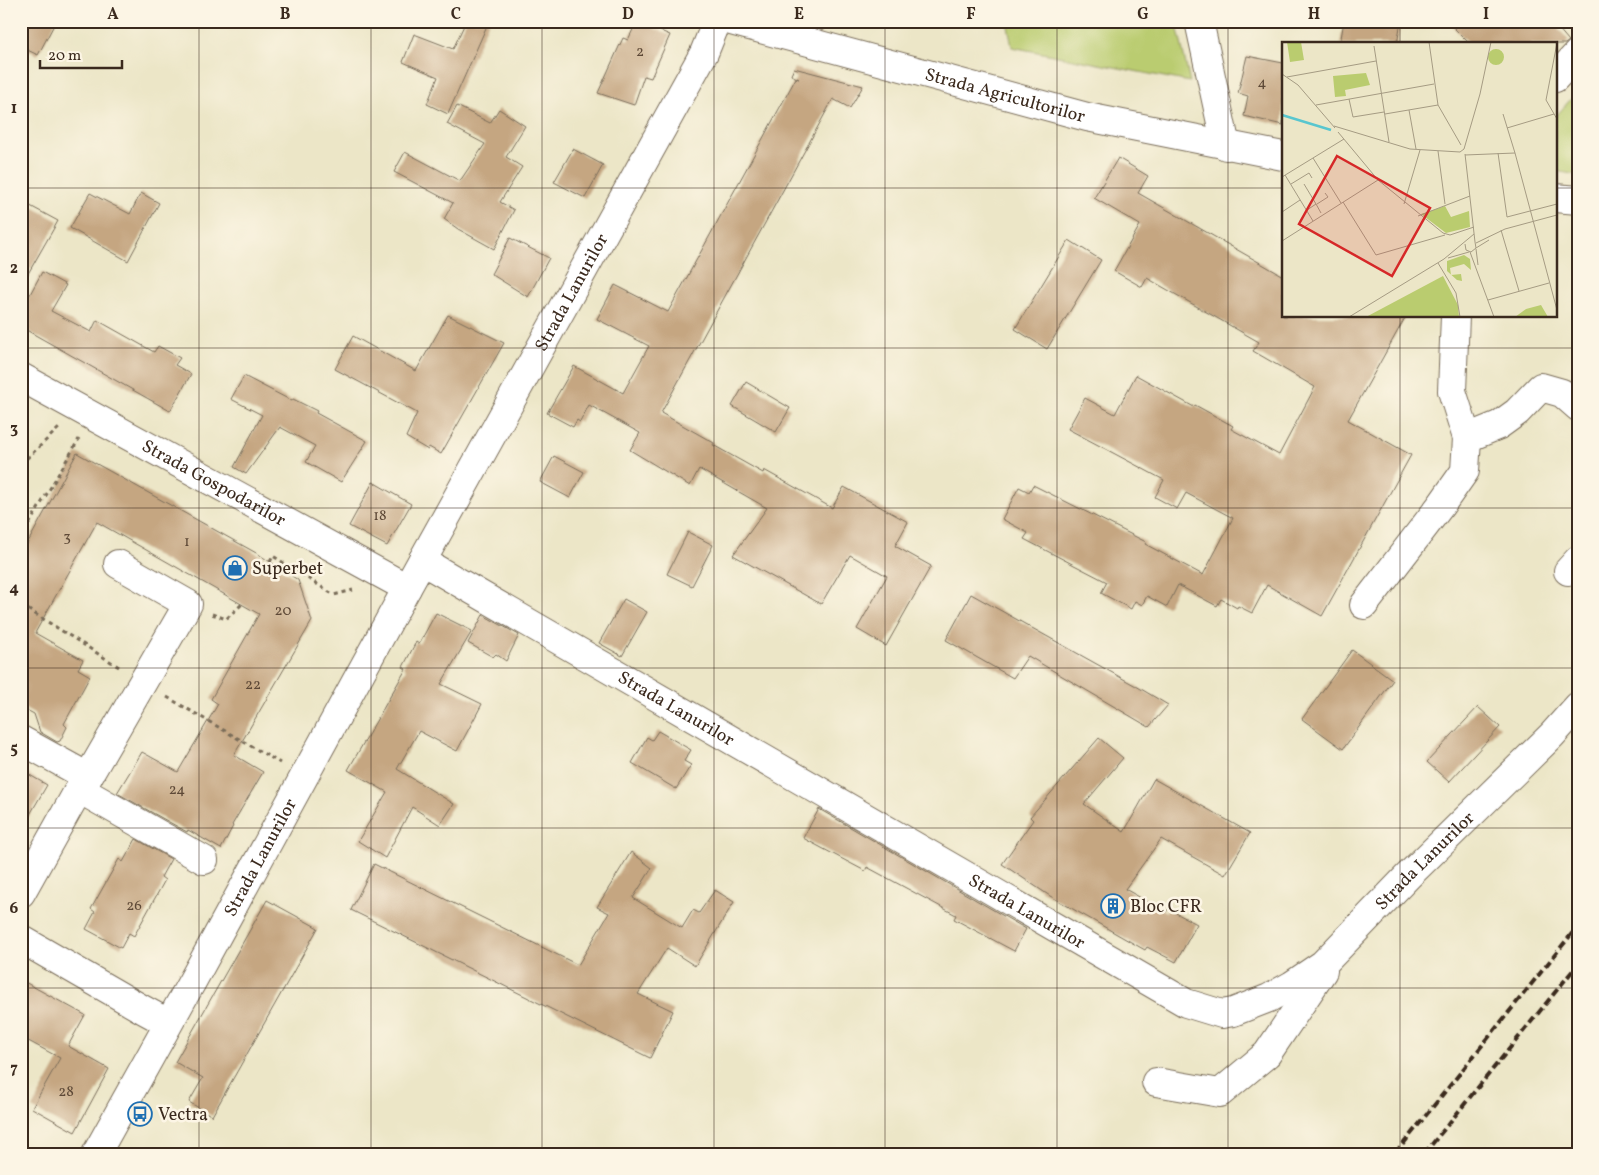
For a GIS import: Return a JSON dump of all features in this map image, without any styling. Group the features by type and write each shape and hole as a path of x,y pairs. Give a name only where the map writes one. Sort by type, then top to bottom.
{"street":[{"name":"Strada Lanurilor","path":"96,1154 704,53 717,21"},
{"name":"Strada Agricultorilor","path":"731,21 1087,117 1282,156"},
{"path":"1199,21 1226,146"},
{"path":"1556,77 1578,53"},
{"path":"1556,198 1578,200"},
{"path":"1364,605 1465,471 1467,438 1452,391 1455,318"},
{"name":"Strada Gospodarilor","path":"21,377 407,588"},
{"path":"1467,438 1499,425 1517,412 1541,387 1562,393 1578,407"},
{"name":"Strada Lanurilor","path":"422,561 1186,1003 1222,1014 1246,1008 1269,998 1323,964 1578,706"},
{"path":"21,893 188,604 118,564"},
{"path":"21,740 204,860"},
{"path":"21,939 168,1022"},
{"path":"1156,1082 1220,1093 1267,1054 1337,949"}],"path":[{"path":"21,538 92,416"},
{"path":"21,464 64,424"},
{"path":"270,562 273,556 334,595 358,589"},
{"path":"21,605 142,682 285,766"}],"green space":[{"path":"1007,21 1176,21 1190,82 1012,47"},
{"path":"1578,91 1578,175 1556,171 1556,116"}],"building":[{"path":"21,21 56,21 38,55 21,47"},
{"path":"466,21 489,21 448,114 427,104 438,77 403,62 414,34 453,49"},
{"path":"637,21 670,35 651,78 644,76 634,105 598,93 623,38 628,40"},
{"path":"1344,21 1401,21 1397,42 1340,42"},
{"path":"1447,21 1552,21 1569,41 1565,44 1556,44 1556,42 1468,42"},
{"path":"1247,56 1282,63 1282,125 1244,116 1248,96 1238,93"},
{"path":"794,68 863,86 850,108 833,99 661,413 763,473 764,470 832,508 844,487 908,522 895,546 931,566 886,646 857,629 887,576 850,555 821,604 733,555 767,508 699,469 690,486 630,450 640,433 589,405 580,422 577,420 573,427 547,413 574,366 623,393 649,346 597,319 615,285 668,312 796,78 799,79 791,75"},
{"path":"457,106 490,123 499,109 525,126 506,157 522,167 500,202 514,210 494,249 444,219 453,203 394,172 405,152 460,181 485,144 447,124"},
{"path":"573,149 603,165 585,198 554,182"},
{"path":"1118,158 1148,176 1138,193 1282,275 1282,318 1405,318 1348,420 1411,455 1322,616 1267,585 1252,613 1238,606 1237,608 1221,599 1217,606 1178,585 1167,607 1147,596 1142,605 1135,601 1131,609 1101,593 1107,582 1024,539 1028,533 1002,519 1019,487 1029,492 1033,485 1146,542 1145,544 1203,575 1233,518 1186,493 1177,509 1155,497 1164,480 1068,429 1085,398 1115,414 1136,375 1233,426 1231,429 1279,455 1315,387 1253,351 1259,342 1147,278 1142,287 1114,271 1140,225 1094,198"},
{"path":"90,193 130,214 141,193 159,203 128,261 70,228"},
{"path":"21,201 58,221 21,286"},
{"path":"510,238 549,258 528,297 491,274"},
{"path":"1069,240 1101,260 1047,349 1015,329"},
{"path":"42,272 66,285 51,311 91,332 97,320 154,352 158,346 180,358 175,365 191,374 170,411 21,327 21,311"},
{"path":"448,315 504,343 441,454 429,447 428,450 406,437 417,413 335,369 353,336 416,371"},
{"path":"244,376 292,401 293,399 317,411 316,413 367,441 341,482 306,462 315,446 280,427 246,474 234,467 262,415 231,399"},
{"path":"746,382 790,408 776,432 732,406"},
{"path":"77,453 258,554 298,580 312,621 234,755 263,772 232,825 221,849 117,793 142,752 178,772 218,704 211,699 259,614 97,522 35,633 83,660 78,669 90,676 64,724 67,727 60,741 57,742 40,732 34,714 21,707 21,555"},
{"path":"554,456 584,472 570,498 540,482"},
{"path":"373,482 411,504 387,546 349,526"},
{"path":"688,532 713,545 692,586 667,574"},
{"path":"971,594 1168,705 1149,727 1028,656 1013,678 946,640"},
{"path":"624,599 647,612 622,656 599,643"},
{"path":"436,613 472,631 441,684 482,704 457,751 419,731 397,769 454,804 440,825 412,807 385,858 358,841 387,792 348,770 406,669 403,667 416,642 419,644"},
{"path":"483,615 519,635 506,661 496,654 493,657 468,643"},
{"path":"1352,650 1393,680 1343,749 1302,719"},
{"path":"1478,707 1500,727 1449,782 1427,762"},
{"path":"658,731 691,750 684,761 691,765 676,789 632,763 647,737 652,740"},
{"path":"1099,738 1123,758 1084,804 1124,832 1154,779 1250,833 1225,875 1161,839 1125,889 1166,912 1168,909 1197,924 1176,962 1147,947 1145,950 1050,896 1002,864 1033,820 1030,817"},
{"path":"21,770 47,785 21,830"},
{"path":"819,809 1026,929 1014,951 954,919 956,915 867,867 865,871 803,838"},
{"path":"136,839 171,859 161,877 165,880 134,936 129,933 121,948 86,929 95,912 91,909 119,859 123,862"},
{"path":"631,852 652,868 633,898 682,928 693,910 699,913 715,890 734,902 695,966 667,948 638,994 673,1011 650,1058 351,910 374,864 578,965 609,913 597,907"},
{"path":"267,900 318,928 212,1116 189,1102 203,1078 175,1062"},
{"path":"21,980 85,1015 68,1046 109,1069 75,1132 32,1108 60,1058 21,1037"}],"railway":[{"path":"1395,1154 1578,926"},
{"path":"1424,1154 1578,964"}],"place":[{"name":"Superbet","path":"235,568"},
{"name":"Bloc CFR","path":"1113,906"},
{"name":"Vectra","path":"140,1114"}]}
